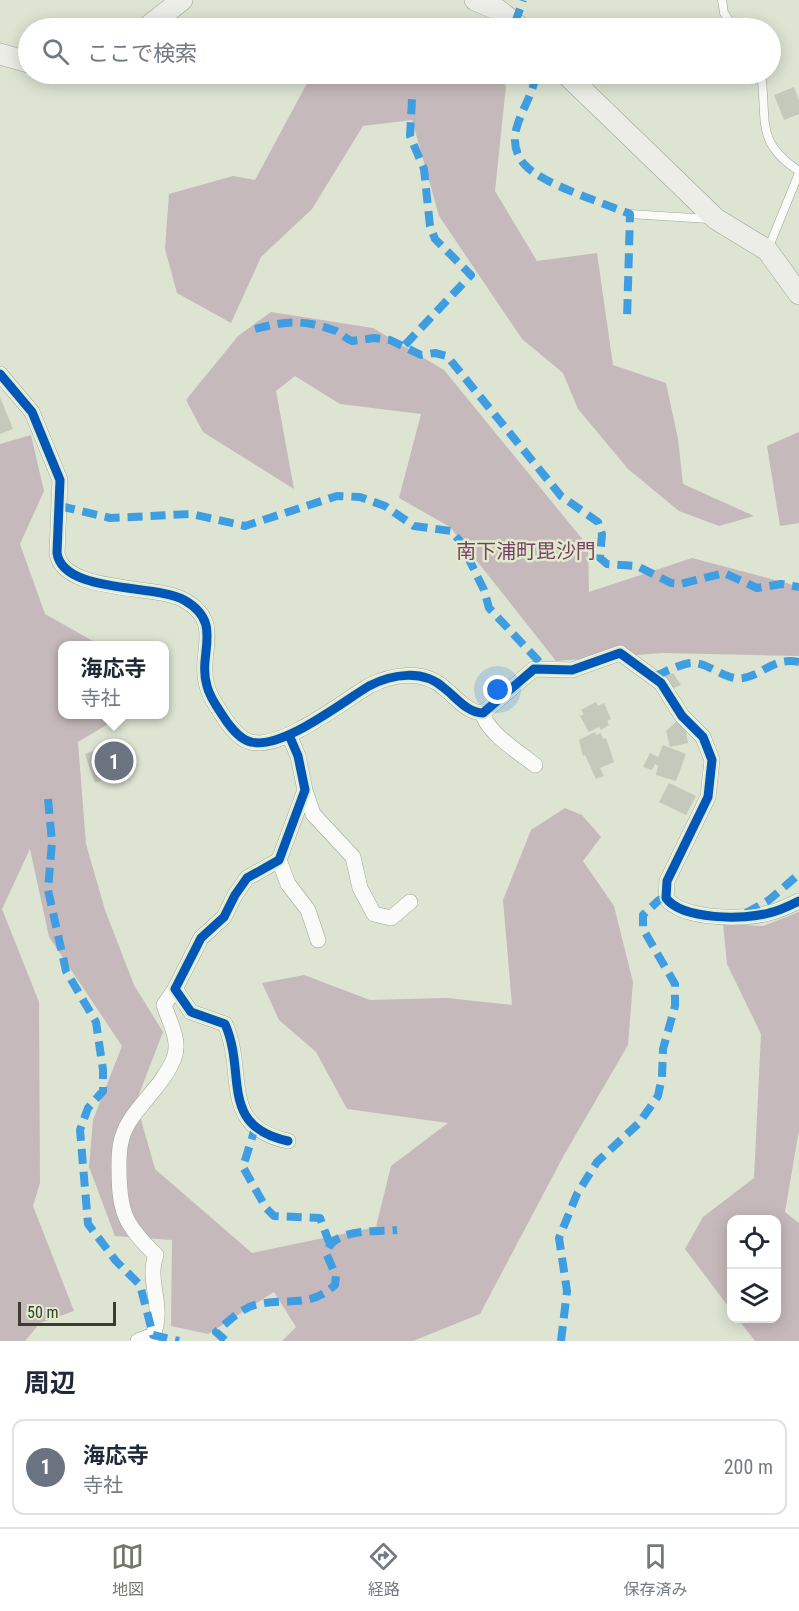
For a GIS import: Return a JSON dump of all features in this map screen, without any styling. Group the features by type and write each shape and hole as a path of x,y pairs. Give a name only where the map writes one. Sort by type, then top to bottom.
{"street":[{"path":"159,18 182,0"},
{"path":"475,0 498,10 508,18"},
{"path":"0,54 18,59"},
{"path":"576,84 717,219 767,250 799,294"},
{"path":"0,374 32,412 60,480 57,553 62,565 80,577 127,590 168,593 191,605 201,614 208,634 206,685 231,727 240,737 252,743 269,742 289,735 381,679 401,675 420,676 438,682 465,706 483,713"},
{"path":"483,713 534,669 572,670 617,653 629,657 661,683 682,716 703,737 712,760 708,797 666,881 666,898 676,908 709,917 767,914 799,901"},
{"path":"483,713 484,720 492,730 535,765"},
{"path":"289,735 298,756 305,790 314,814 353,857 360,888 374,914 391,918 410,902"},
{"path":"138,1341 153,1335 159,1321 152,1265 156,1256 144,1246 119,1201 119,1143 128,1123 174,1058 176,1041 164,1005 201,938 224,917 247,878 279,860 305,790"},
{"path":"279,860 288,884 308,910 318,940"},
{"path":"175,988 191,1012 225,1024 236,1059 238,1103 247,1119 270,1137 288,1141"}],"lane":[{"path":"722,0 727,18"},
{"path":"761,84 765,135 778,157 799,172 767,250"},
{"path":"630,214 717,219"}],"shaded area":[{"path":"307,84 504,84 506,86 495,191 537,261 597,253 613,365 666,383 678,439 683,484 754,516 719,526 679,511 628,469 578,409 563,373 522,339 439,216 412,120 363,126 312,209 261,257 231,323 177,293 165,249 169,194 233,176 255,180"},
{"path":"271,312 373,328 444,370 588,546 589,592 692,558 790,584 799,588 799,656 663,653 556,661 450,527 399,498 421,414 340,404 295,376 276,391 294,489 203,432 186,400 238,336"},
{"path":"799,432 799,523 780,526 767,446"},
{"path":"31,435 44,491 20,544 45,614 93,641 58,641 58,719 116,719 78,742 86,844 105,910 134,985 163,1032 136,1102 155,1169 252,1253 376,1227 391,1166 448,1123 347,1109 316,1052 279,1020 262,983 304,975 370,1000 447,998 512,1005 503,900 531,830 565,808 582,815 601,837 583,861 614,906 633,982 628,1045 564,1155 480,1314 413,1341 282,1341 296,1327 274,1292 208,1334 171,1326 172,1240 115,1236 89,1167 93,1120 122,1046 49,937 30,849 2,909 39,1002 40,1183 33,1206 74,1311 40,1323 25,1341 0,1341 0,444"},
{"path":"799,912 799,1130 785,1212 799,1223 799,1341 755,1341 741,1323 781,1323 781,1215 727,1215 727,1305 685,1249 703,1217 754,1178 761,1034 727,964 723,924 763,926"}],"building":[{"path":"794,87 799,101 799,114 784,120 774,95"},
{"path":"0,397 13,429 0,434"},
{"path":"673,673 681,685 671,689 665,676"},
{"path":"596,702 598,706 604,703 611,719 607,721 609,725 601,730 599,727 589,732 580,716 584,714 581,710"},
{"path":"679,719 685,727 688,743 670,747 666,731"},
{"path":"595,732 596,735 601,733 603,739 606,738 614,762 600,768 604,776 596,779 585,755 583,756 579,740"},
{"path":"113,744 124,772 95,783 85,754"},
{"path":"663,745 686,754 676,781 656,775 658,766 655,764 652,770 643,767 650,753 658,757"},
{"path":"669,783 696,796 686,815 659,802"}],"marked path":[{"path":"517,18 523,0"},
{"path":"533,84 515,135 517,153 522,161 533,172 545,179 630,214 627,320"},
{"path":"405,345 471,275 435,239 430,226 424,169 410,136 412,99"},
{"path":"255,329 286,323 315,324 336,331 352,341 374,338 390,340 421,355 435,353 447,356 561,496 598,522 602,534 600,558 607,564 637,566 671,583 681,584 724,573 757,588 781,584 799,587"},
{"path":"60,506 110,518 191,514 245,526 337,496 360,497 385,506 414,526 451,531 460,541 484,590 489,608 546,669"},
{"path":"655,676 676,667 697,663 729,677 743,678 782,662 799,662"},
{"path":"48,799 52,842 48,890 66,971 96,1022 103,1070 103,1091 88,1108 80,1130 88,1224 116,1261 140,1285 153,1335 179,1341"},
{"path":"746,913 769,900 799,874"},
{"path":"561,1341 567,1291 559,1238 577,1194 597,1162 639,1123 658,1096 662,1077 663,1049 675,1006 675,984 643,929 643,915 659,900 666,898"},
{"path":"256,1125 243,1167 266,1208 274,1216 320,1218 329,1242"},
{"path":"225,1340 216,1332 247,1308 270,1302 308,1300 335,1285 336,1276 326,1253 337,1239 356,1233 397,1230"}],"cycle path":[{"path":"0,374 32,412 60,480 57,553 63,566 75,575 92,582 171,595 184,600 196,609 207,629 205,674 208,691 227,722 244,739 264,743 279,739 312,723 369,686 397,676 427,678 436,682 467,707 483,713 534,669 572,670 620,653 661,683 682,716 703,737 712,760 708,797 667,881 666,898 685,911 730,917 769,913 799,901"},
{"path":"288,1141 266,1134 252,1123 243,1110 238,1095 231,1042 225,1024 191,1012 175,989 201,938 224,917 247,878 279,860 305,790 298,756 289,735"}],"place":[{"name":"海応寺","path":"114,761"}],"district":[{"name":"南下浦町毘沙門","path":"526,551"}]}
